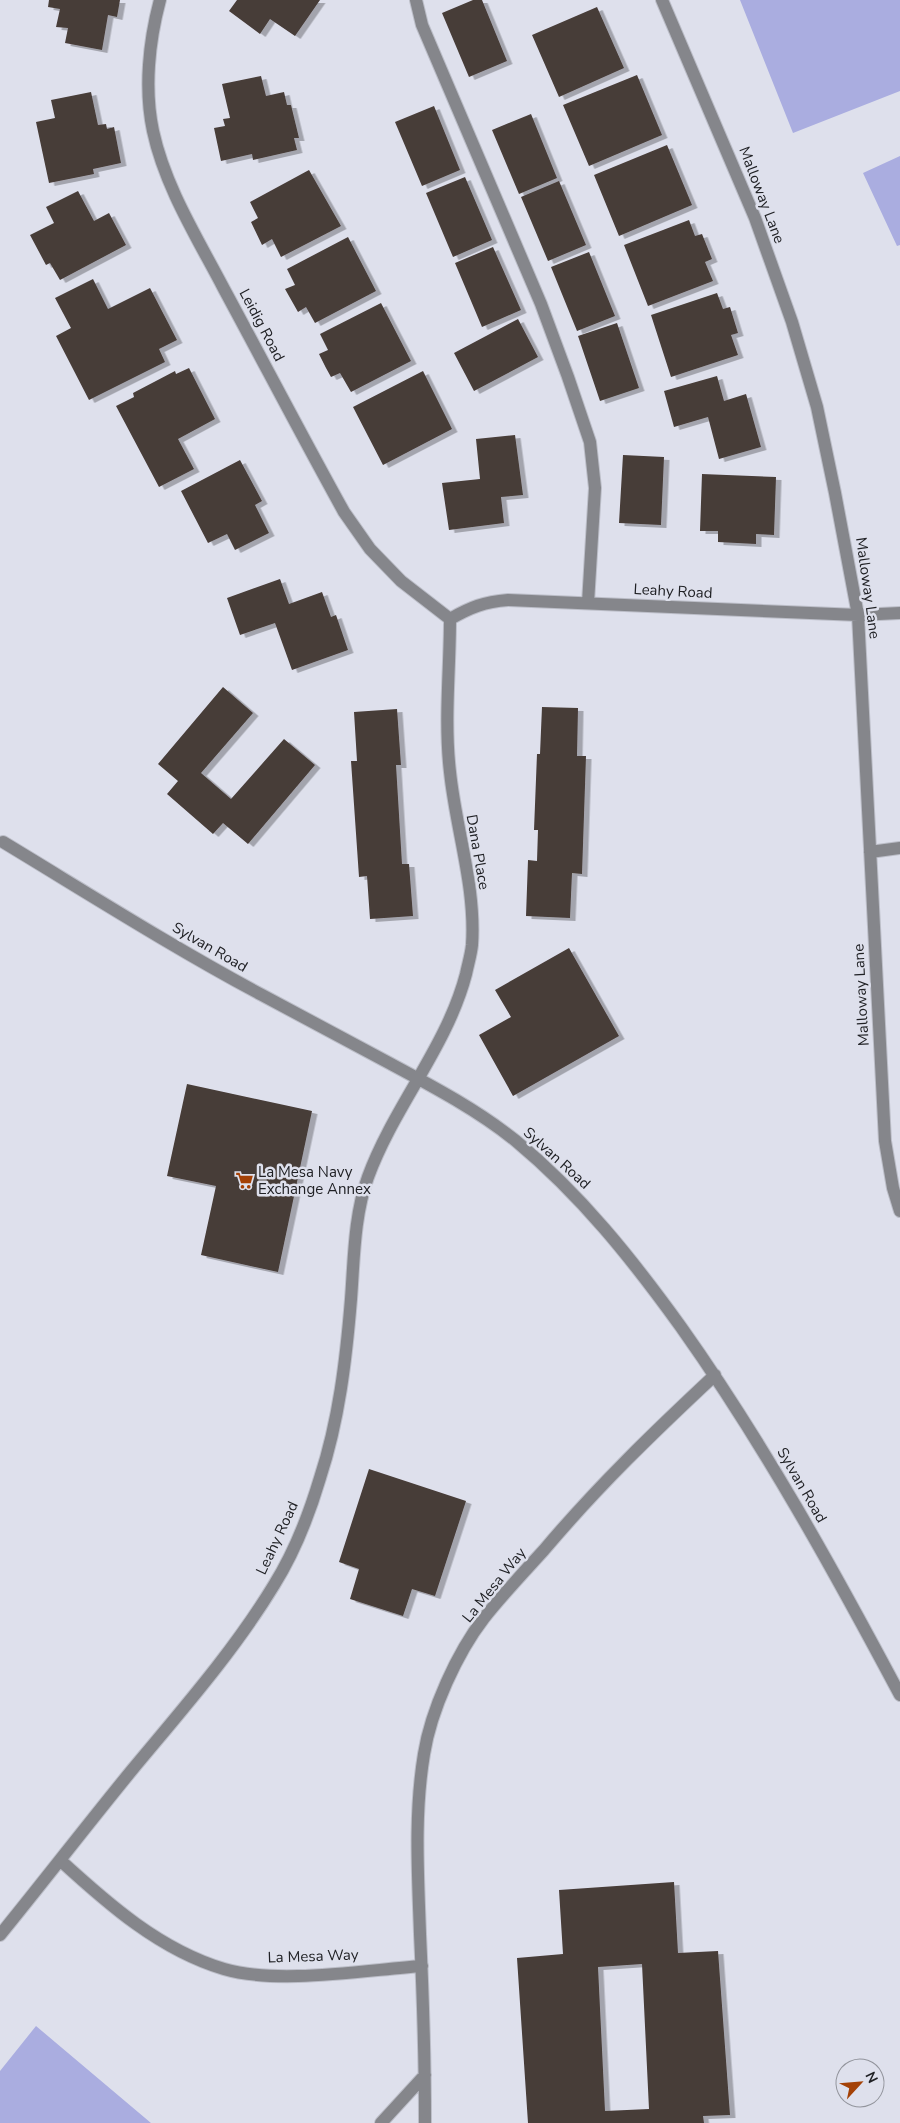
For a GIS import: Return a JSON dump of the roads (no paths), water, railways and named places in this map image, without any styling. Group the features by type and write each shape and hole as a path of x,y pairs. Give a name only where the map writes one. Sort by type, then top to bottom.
{"street":[{"name":"Leidig Road","path":"160,0 150,45 148,86 152,130 166,174 344,512 370,549 419,596 450,619"},
{"path":"416,0 422,24 541,304 590,442 595,488 588,603"},
{"name":"Malloway Lane","path":"662,0 744,192 792,322 817,407 835,493 858,615 885,1141 893,1188 900,1211"},
{"name":"Leahy Road","path":"450,619 471,607 489,601 508,600 858,615 900,613"},
{"name":"Dana Place","path":"418,1079 451,1018 463,985 472,950 472,916 455,814 446,737 450,619"},
{"name":"Sylvan Road","path":"3,842 222,974 418,1079 476,1113 515,1140 581,1202 650,1284 747,1423 900,1695"},
{"path":"870,852 900,848"},
{"name":"Leahy Road","path":"0,1936 193,1696 244,1629 274,1584 299,1536 320,1478 335,1421 346,1358 360,1215 367,1180 396,1116 418,1079"},
{"name":"La Mesa Way","path":"425,2123 422,1966 417,1866 418,1800 424,1751 437,1707 456,1663 484,1619 588,1498 643,1442 715,1375"},
{"name":"La Mesa Way","path":"60,1860 99,1896 137,1925 181,1951 225,1969 262,1974 306,1975 422,1966"},
{"path":"381,2123 425,2075"}],"place":[{"name":"La Mesa Navy Exchange Annex","path":"244,1181"}]}
